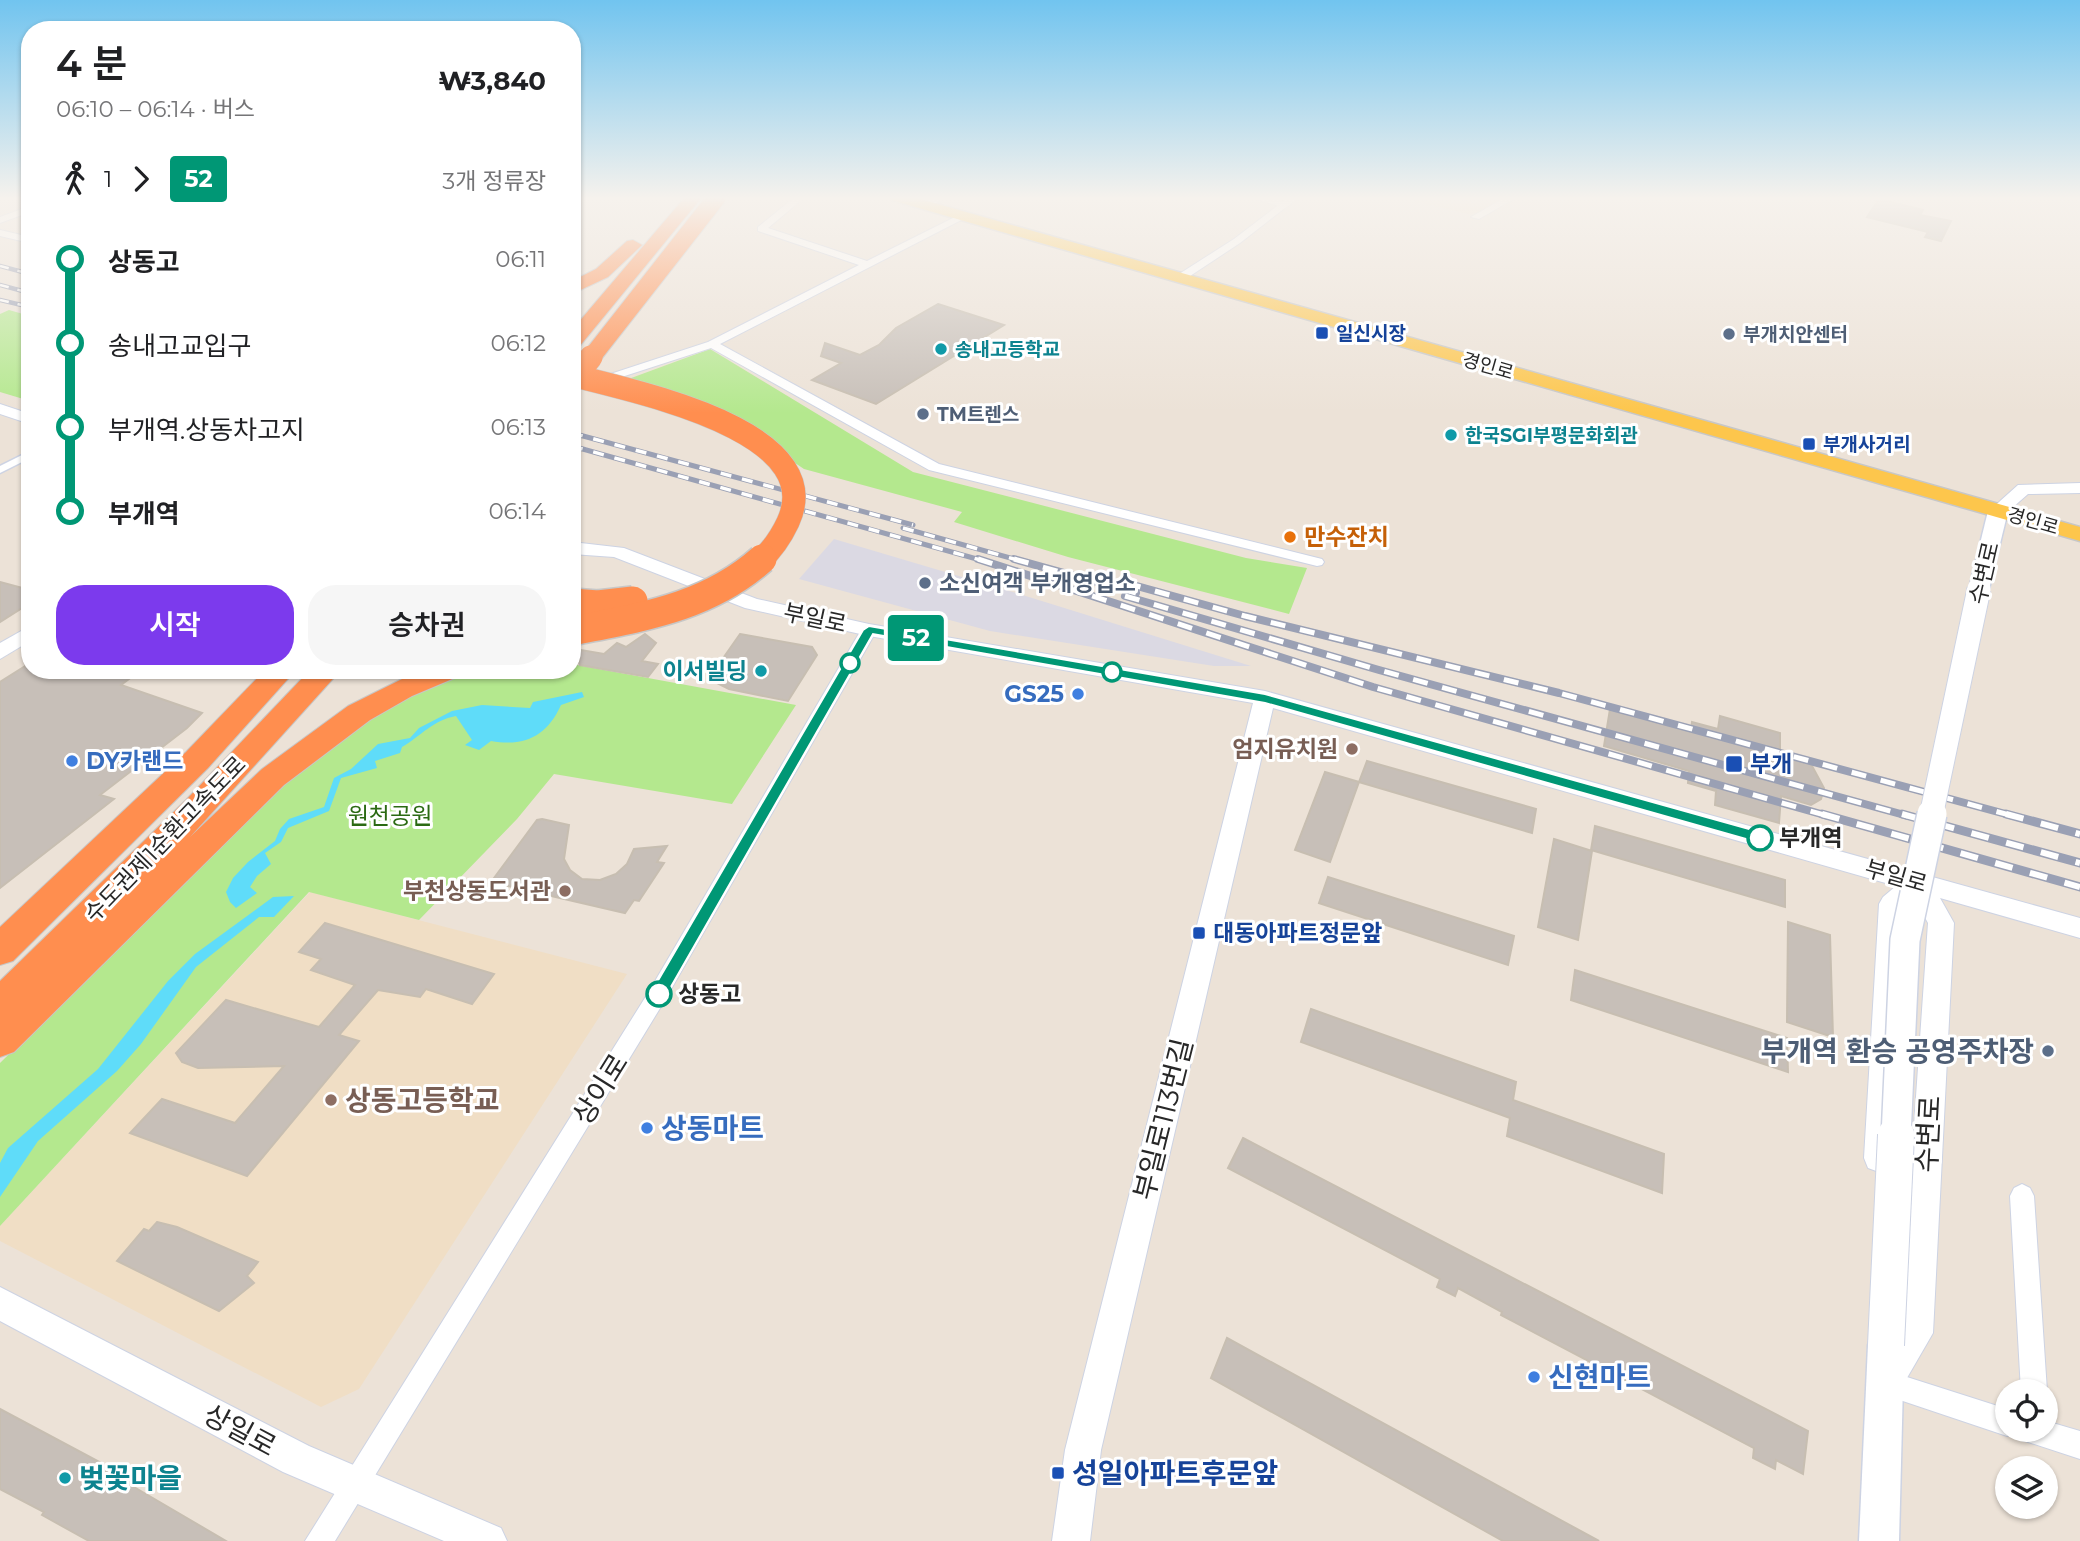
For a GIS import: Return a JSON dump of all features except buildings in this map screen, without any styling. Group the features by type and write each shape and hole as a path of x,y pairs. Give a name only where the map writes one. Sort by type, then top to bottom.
{"highway":[{"path":"581,284 607,269"},
{"path":"581,332 634,269"},
{"path":"581,371 661,269"},
{"path":"581,378 692,412 748,435 771,452 786,469 793,486 794,507 786,529 768,555 742,577 709,595 664,612 581,629"},
{"path":"581,385 696,422 738,440 761,457 774,477 779,495 778,513 770,531 754,549 716,576 685,589 643,600 598,605 581,604"},
{"path":"197,760 257,679"},
{"name":"수도권제1순환고속도로","path":"0,950 197,760 274,679"},
{"name":"수도권제1순환고속도로","path":"0,1005 197,808 319,679"},
{"path":"0,1040 272,777 359,713 426,679"}],"main road":[{"name":"경인로","path":"1148,269 2080,534"},
{"name":"수변로","path":"1879,1541 1905,940 1998,511"}],"street":[{"path":"581,386 712,344 861,269"},
{"path":"1180,278 1194,269"},
{"path":"712,344 934,467 1317,562"},
{"path":"0,409 21,416"},
{"path":"0,470 21,459"},
{"path":"1998,511 2024,489 2080,488"},
{"name":"부일로","path":"581,549 617,552 752,604 869,630 1265,698 2080,928"},
{"name":"상이로","path":"319,1541 655,999 869,630"},
{"path":"0,652 21,638"},
{"name":"부일로113번길","path":"1070,1541 1083,1450 1265,698"},
{"name":"수변로","path":"1917,882 1941,923 1918,1307 1916,1333 1885,1383 1869,1344 1892,904 1917,882"},
{"path":"2022,1196 2033,1379"},
{"name":"상일로","path":"0,1303 296,1459 488,1541"},
{"path":"1885,1383 1995,1418"},
{"path":"2058,1438 2080,1445"}],"shaded area":[{"path":"834,539 1251,666 1214,666 990,631 799,579"},
{"name":"상동고등학교","path":"310,892 627,974 359,1389 321,1407 0,1241 0,1226"}],"green space":[{"path":"9,310 21,313 21,398 0,392 0,314"},
{"path":"710,349 913,472 1246,558 1307,568 1289,614 1068,557 954,522 962,512 804,469 725,416 623,381"},
{"name":"원천공원","path":"581,666 796,705 732,804 554,774 517,819 419,920 309,892 0,1226 0,1063 296,772 338,739 386,709 447,679 581,679"}],"water":[{"path":"582,692 584,697 561,705 549,725 534,737 514,742 491,741 479,750 465,745 472,740 456,716 434,725 402,747 400,753 375,761 377,768 341,778 329,811 288,828 281,842 265,853 271,864 257,876 250,887 257,893 236,908 230,902 226,892 233,878 275,841 280,829 289,819 324,807 334,778 351,769 378,744 410,738 419,728 452,711 482,705 530,708 533,702"},
{"path":"294,896 274,917 259,917 196,967 141,1044 117,1071 38,1141 0,1197 0,1163 8,1148 98,1069 168,981 195,954 273,897"}],"railway":[{"path":"11,269 21,272"},
{"path":"0,285 21,291"},
{"path":"0,300 21,305"},
{"path":"581,435 913,525"},
{"path":"581,449 984,561"},
{"path":"903,528 1021,561"},
{"path":"978,559 1373,687 1828,816"},
{"path":"1014,559 1136,593"},
{"path":"1126,583 1245,616 1559,693 2013,816"},
{"path":"1125,596 1379,670 1908,816"},
{"path":"1822,814 2080,887"},
{"path":"1902,814 2080,863"},
{"path":"2006,814 2080,834"}],"bus line":[{"name":"52","path":"659,994 869,630 1265,698 1760,838"}],"place":[{"name":"일신시장","path":"1322,333"},
{"name":"부개치안센터","path":"1729,334"},
{"name":"송내고등학교","path":"941,349"},
{"name":"TM트렌스","path":"923,414"},
{"name":"한국SGI부평문화회관","path":"1451,435"},
{"name":"부개사거리","path":"1809,444"},
{"name":"만수잔치","path":"1290,537"},
{"name":"소신여객 부개영업소","path":"925,583"},
{"name":"이서빌딩","path":"761,671"},
{"name":"GS25","path":"1078,694"},
{"name":"엄지유치원","path":"1352,749"},
{"name":"DY카랜드","path":"72,761"},
{"name":"부개","path":"1734,764"},
{"name":"부개역","path":"1760,838"},
{"name":"부천상동도서관","path":"565,891"},
{"name":"대동아파트정문앞","path":"1199,933"},
{"name":"상동고","path":"659,994"},
{"name":"부개역 환승 공영주차장","path":"2048,1051"},
{"name":"상동고등학교","path":"331,1100"},
{"name":"상동마트","path":"647,1128"},
{"name":"신현마트","path":"1534,1377"},
{"name":"성일아파트후문앞","path":"1058,1473"},
{"name":"벚꽃마을","path":"65,1478"}]}
